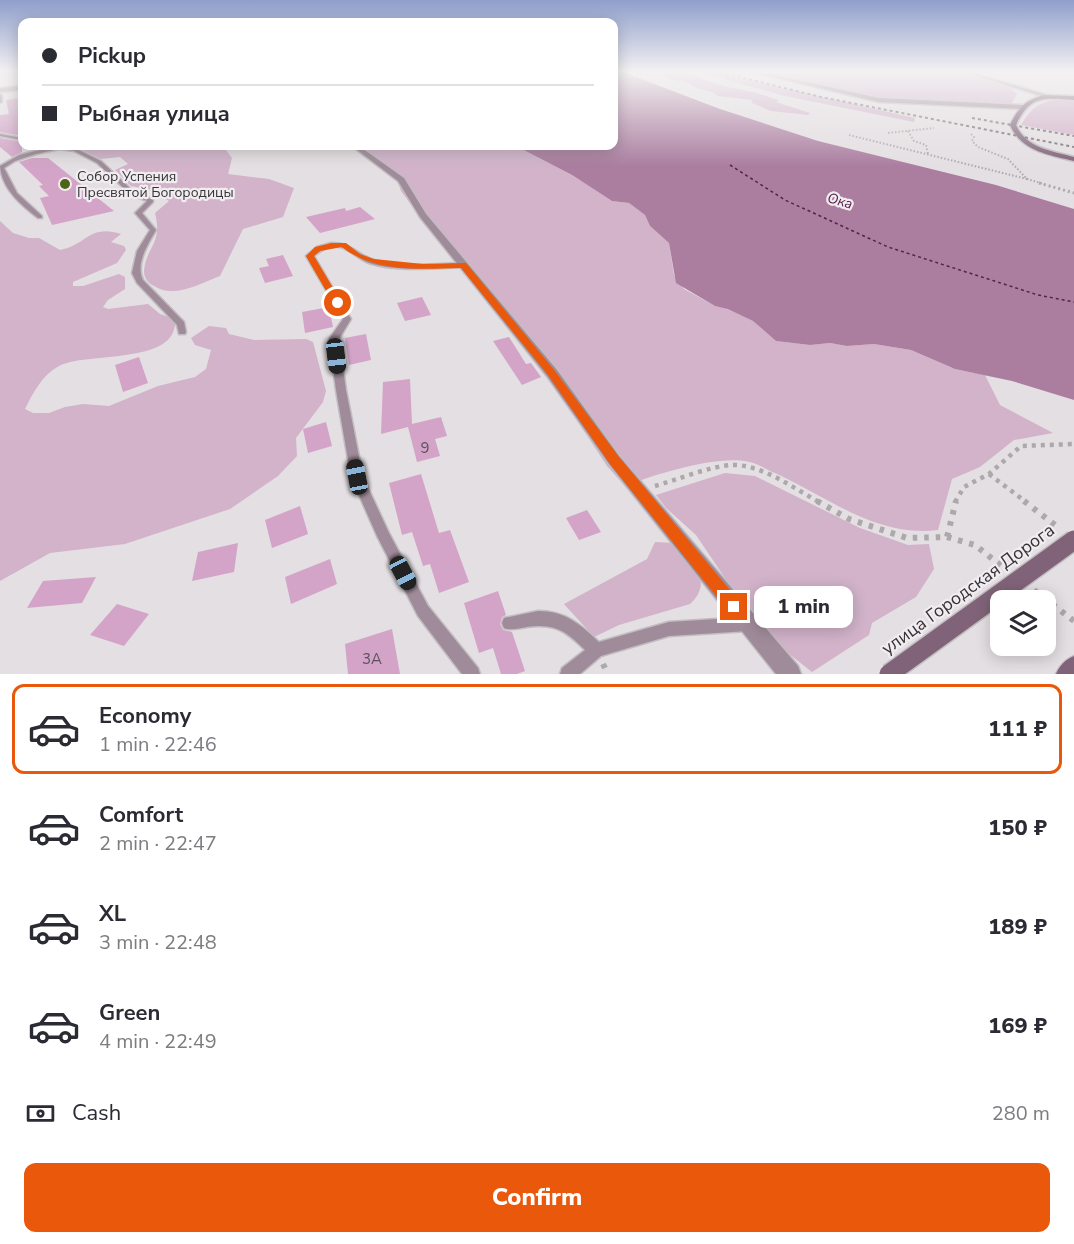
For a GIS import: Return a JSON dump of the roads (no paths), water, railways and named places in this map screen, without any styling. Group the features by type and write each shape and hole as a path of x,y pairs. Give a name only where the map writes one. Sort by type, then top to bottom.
{"main road":[{"path":"1026,103 1012,125 1016,135 1030,146 1074,159"},
{"name":"улица Городская Дорога","path":"889,674 1069,536"},
{"path":"1066,674 1074,667"}],"street":[{"path":"950,103 1022,107"},
{"path":"360,150 401,180 423,215 552,373 614,460 790,674"}],"lane":[{"path":"0,135 18,138"},
{"path":"40,217 23,203 8,184 7,175 1,168 7,162 45,150"},
{"path":"75,150 99,162 132,193 151,201 138,213 153,230 141,251 135,273 181,324 182,332"},
{"path":"464,265 423,267 373,262 357,256 344,245 317,249 310,256 347,319 334,339 357,477 384,536 423,611 472,674"},
{"path":"509,623 540,616 557,618 579,633 597,650"},
{"path":"568,674 597,650 669,629 748,624"}],"water":[{"name":"Ока","path":"618,103 705,103 818,141 996,185 1074,209 1074,400 1012,381 955,369 911,350 874,344 810,345 776,341 753,321 728,309 715,306 676,283 669,243 650,226 645,215 629,203 612,201 572,175 524,150 618,150"}],"railway":[{"path":"854,103 1074,147"},
{"path":"972,118 1074,136"}],"place":[{"name":"Собор Успения Пресвятой Богородицы","path":"65,184"}]}
